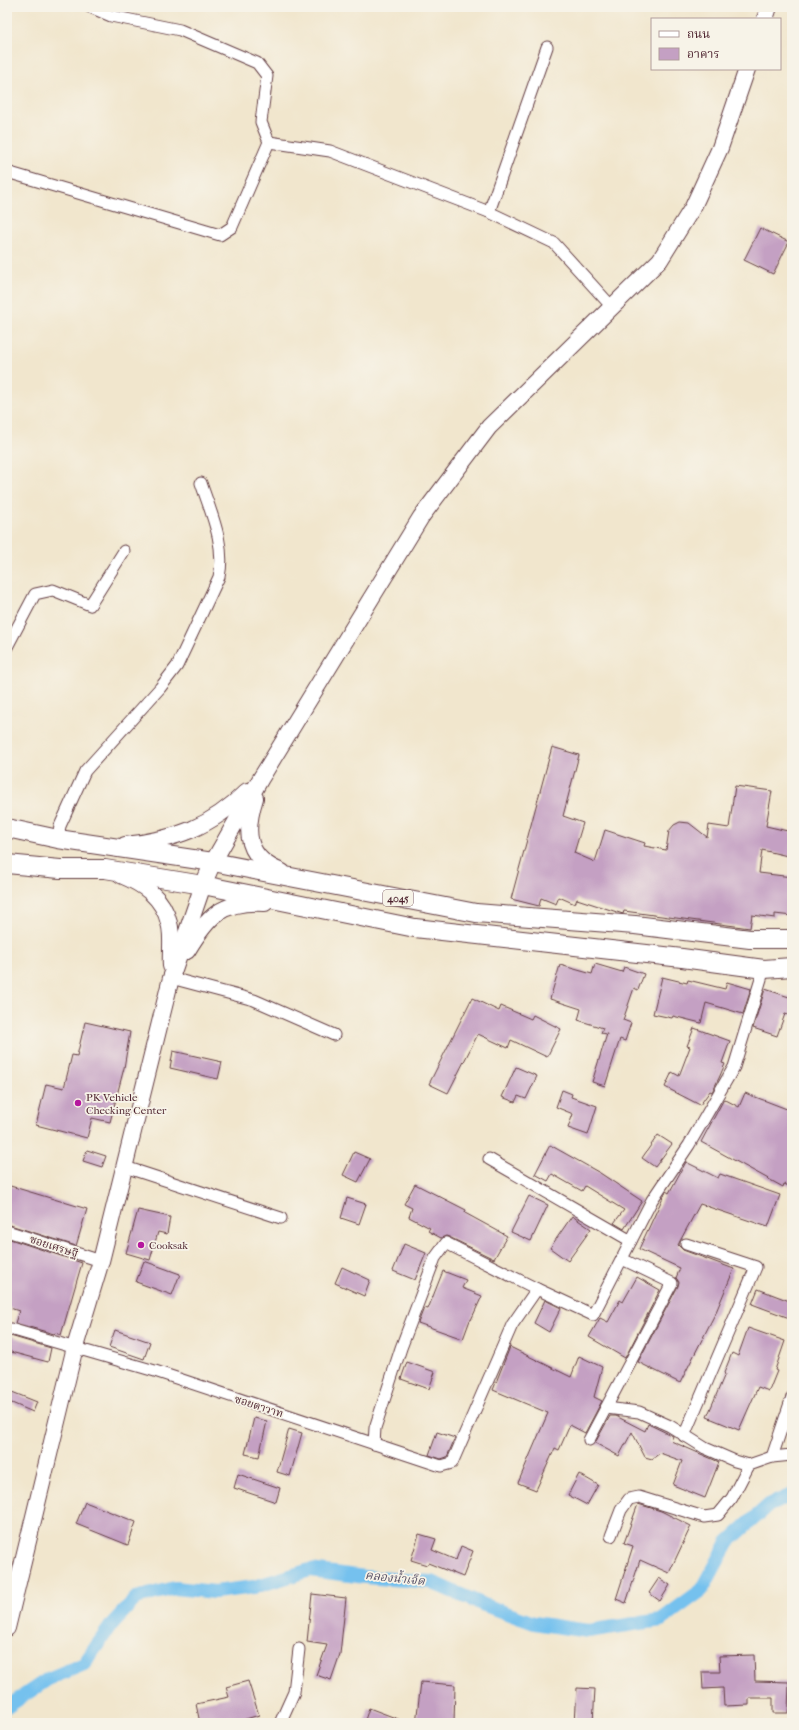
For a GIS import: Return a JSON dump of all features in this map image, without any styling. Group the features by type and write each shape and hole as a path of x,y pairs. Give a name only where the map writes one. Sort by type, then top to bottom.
{"main road":[{"name":"4045","path":"7,828 58,839 213,862 476,912 635,925 750,939 792,939"},
{"name":"4045","path":"7,864 60,869 105,869 203,885 415,928 682,958 764,969 792,967"}],"street":[{"path":"7,172 220,235 232,227 269,142 261,122 267,76 257,64 180,30 112,16 90,7"},
{"path":"764,18 769,7"},
{"path":"488,212 548,47"},
{"path":"7,1628 75,1347 101,1261 171,978 203,885 213,862 261,778 430,505 489,427 561,356 613,308 660,260 693,207 720,148 747,70"},
{"path":"269,142 330,151 488,212 554,244 613,308"},
{"path":"58,839 60,826 85,771 160,688 177,666 219,577 222,563 221,547 201,483"},
{"path":"7,647 35,594 53,590 90,605 124,551"},
{"path":"109,847 154,842 184,834 209,821 232,806 261,778"},
{"path":"261,778 251,810 249,832 252,850 261,861 271,868 298,879"},
{"path":"105,869 139,883 152,893 162,906 170,923 171,978"},
{"path":"171,978 198,933 212,917 228,906 247,902 310,906"},
{"path":"374,1444 375,1428 401,1348 435,1258 446,1243 537,1289 593,1315 652,1200 689,1145 734,1067 764,969"},
{"path":"171,978 254,1000 334,1034"},
{"path":"489,1158 631,1241"},
{"path":"124,1167 281,1218"},
{"name":"ซอยเศรษฐี","path":"7,1231 101,1261"},
{"path":"684,1436 756,1267 686,1244"},
{"path":"589,1440 672,1283 622,1259"},
{"name":"ซอยตาวาท","path":"7,1328 155,1371 441,1466 452,1463 512,1325 537,1289"},
{"path":"772,1457 792,1397"},
{"path":"606,1408 639,1412 670,1426 684,1436 711,1451 735,1462 749,1465 772,1457 792,1455"},
{"path":"611,1536 621,1510 629,1499 639,1497 704,1517 718,1515 732,1498 749,1465"},
{"path":"280,1723 294,1692 299,1649"}],"building":[{"path":"760,228 789,242 773,274 744,260"},
{"path":"552,747 579,755 563,816 583,823 574,853 595,862 605,830 645,843 644,846 666,850 669,831 674,825 680,822 689,823 707,837 709,825 729,828 735,786 772,791 766,826 792,832 792,857 762,850 759,873 792,877 792,916 775,914 775,918 752,915 750,928 624,911 623,914 577,899 575,904 559,897 556,904 541,898 539,906 511,899"},
{"path":"595,964 622,972 624,967 644,974 638,990 634,988 623,1020 631,1023 625,1041 620,1039 605,1086 592,1082 607,1034 601,1033 603,1028 578,1020 581,1009 550,999 560,965 592,974"},
{"path":"662,977 687,983 688,980 725,989 727,982 751,989 743,1014 706,1003 701,1023 673,1016 672,1018 653,1014"},
{"path":"765,989 792,998 792,1016 785,1014 777,1036 753,1028"},
{"path":"472,998 499,1011 501,1006 531,1019 533,1015 561,1029 547,1057 511,1040 508,1048 478,1034 448,1093 429,1084"},
{"path":"85,1022 130,1032 124,1068 110,1122 92,1118 87,1138 36,1125 46,1084 64,1088 72,1055 77,1056"},
{"path":"694,1028 730,1041 722,1063 725,1064 719,1078 712,1092 710,1091 700,1105 665,1087 672,1072 679,1076 690,1047 687,1046"},
{"path":"173,1051 222,1062 218,1079 170,1068"},
{"path":"516,1067 537,1076 526,1099 518,1096 515,1102 502,1097"},
{"path":"562,1090 572,1094 571,1097 597,1106 588,1135 568,1128 573,1114 556,1107"},
{"path":"745,1093 792,1111 792,1180 789,1186 784,1184 783,1187 701,1142 724,1099 739,1107"},
{"path":"658,1135 672,1144 655,1167 642,1158"},
{"path":"550,1145 600,1173 642,1201 624,1229 614,1223 624,1210 585,1186 582,1191 552,1174 548,1181 535,1174"},
{"path":"87,1150 106,1156 102,1167 83,1161"},
{"path":"354,1152 370,1159 358,1182 343,1175"},
{"path":"686,1162 718,1178 720,1174 780,1195 768,1227 700,1204 680,1241 678,1245 683,1250 734,1269 716,1312 680,1383 638,1362 678,1286 679,1282 676,1278 680,1268 639,1249 666,1191 669,1193"},
{"path":"415,1184 466,1210 465,1213 507,1236 494,1259 449,1237 446,1236 441,1238 428,1231 430,1228 409,1217 412,1208 404,1204"},
{"path":"7,1185 87,1209 76,1246 7,1224"},
{"path":"529,1196 548,1205 531,1241 511,1232"},
{"path":"347,1198 366,1204 359,1224 341,1218"},
{"path":"138,1210 170,1217 167,1234 158,1232 150,1260 126,1253"},
{"path":"572,1216 591,1229 568,1261 550,1248"},
{"path":"7,1238 82,1263 61,1335 15,1323 19,1311 7,1307"},
{"path":"404,1244 426,1253 415,1280 393,1271"},
{"path":"144,1261 180,1274 172,1295 136,1282"},
{"path":"342,1267 370,1280 364,1296 335,1283"},
{"path":"443,1271 466,1280 462,1288 482,1296 470,1320 463,1339 418,1323 424,1308 428,1309"},
{"path":"637,1277 660,1290 625,1358 589,1337 600,1318 608,1322 620,1300 623,1302"},
{"path":"758,1289 792,1302 792,1319 752,1304"},
{"path":"545,1300 561,1308 549,1332 534,1323"},
{"path":"748,1328 785,1341 775,1370 777,1371 769,1391 758,1387 739,1430 707,1417 732,1353 738,1356"},
{"path":"115,1330 150,1342 144,1359 109,1347"},
{"path":"7,1335 51,1348 48,1362 7,1351"},
{"path":"510,1347 571,1377 579,1356 602,1367 594,1397 602,1401 585,1433 570,1425 559,1450 555,1448 536,1490 518,1483 548,1413 493,1390"},
{"path":"407,1362 435,1372 429,1389 401,1379"},
{"path":"7,1390 37,1402 33,1412 7,1401"},
{"path":"610,1416 616,1416 645,1431 648,1424 673,1436 671,1441 719,1462 705,1498 673,1485 682,1461 660,1453 652,1459 645,1457 632,1432 619,1456 595,1443"},
{"path":"254,1418 267,1421 259,1457 245,1454"},
{"path":"289,1429 302,1433 290,1476 277,1472"},
{"path":"437,1432 455,1438 447,1457 441,1459 429,1455"},
{"path":"238,1474 280,1488 276,1502 234,1488"},
{"path":"579,1474 598,1485 587,1505 568,1495"},
{"path":"85,1502 136,1522 128,1545 76,1524"},
{"path":"638,1504 661,1511 691,1526 669,1573 640,1560 626,1603 616,1599 633,1546 624,1543"},
{"path":"419,1534 436,1539 432,1550 456,1560 461,1546 473,1551 463,1577 428,1563 427,1565 411,1560"},
{"path":"659,1578 670,1585 660,1601 649,1593"},
{"path":"312,1594 346,1598 340,1654 331,1680 316,1675 327,1645 307,1642"},
{"path":"754,1655 755,1681 789,1682 788,1713 773,1713 773,1698 749,1698 749,1705 724,1706 723,1688 703,1689 702,1672 720,1672 719,1656"},
{"path":"248,1681 259,1715 233,1723 200,1723 196,1704 229,1697 226,1687"},
{"path":"421,1682 455,1685 454,1723 416,1723"},
{"path":"577,1688 595,1689 593,1723 575,1723"},
{"path":"369,1708 406,1722 406,1723 364,1723"}],"waterway":[{"name":"คลองน้ำเจ็ด","path":"7,1707 48,1679 84,1664 112,1624 136,1598 175,1588 215,1592 254,1587 310,1570 365,1577 431,1582 484,1605 534,1623 588,1631 661,1620 702,1590 728,1542 769,1505 792,1495"}],"place":[{"name":"PK Vehicle Checking Center","path":"78,1103"},
{"name":"Cooksak","path":"141,1245"}]}
